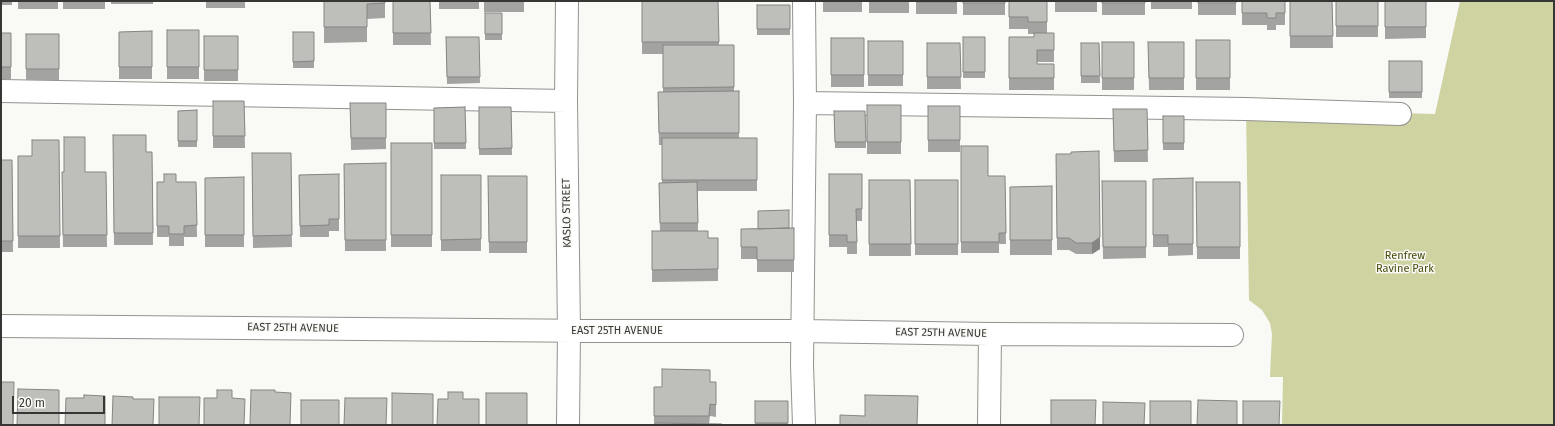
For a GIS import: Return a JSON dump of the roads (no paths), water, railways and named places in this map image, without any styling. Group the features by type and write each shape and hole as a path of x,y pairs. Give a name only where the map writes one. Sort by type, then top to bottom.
{"street":[{"name":"KASLO STREET","path":"567,1 566,101 569,331 568,425"},
{"path":"804,1 805,103 802,365 804,425"},
{"path":"1,91 566,101"},
{"path":"805,103 1246,109 1400,114"},
{"name":"EAST 25TH AVENUE","path":"1,326 1232,335"},
{"path":"989,425 990,334"}],"park label":[{"name":"Renfrew Ravine Park","path":"1405,262"}]}
